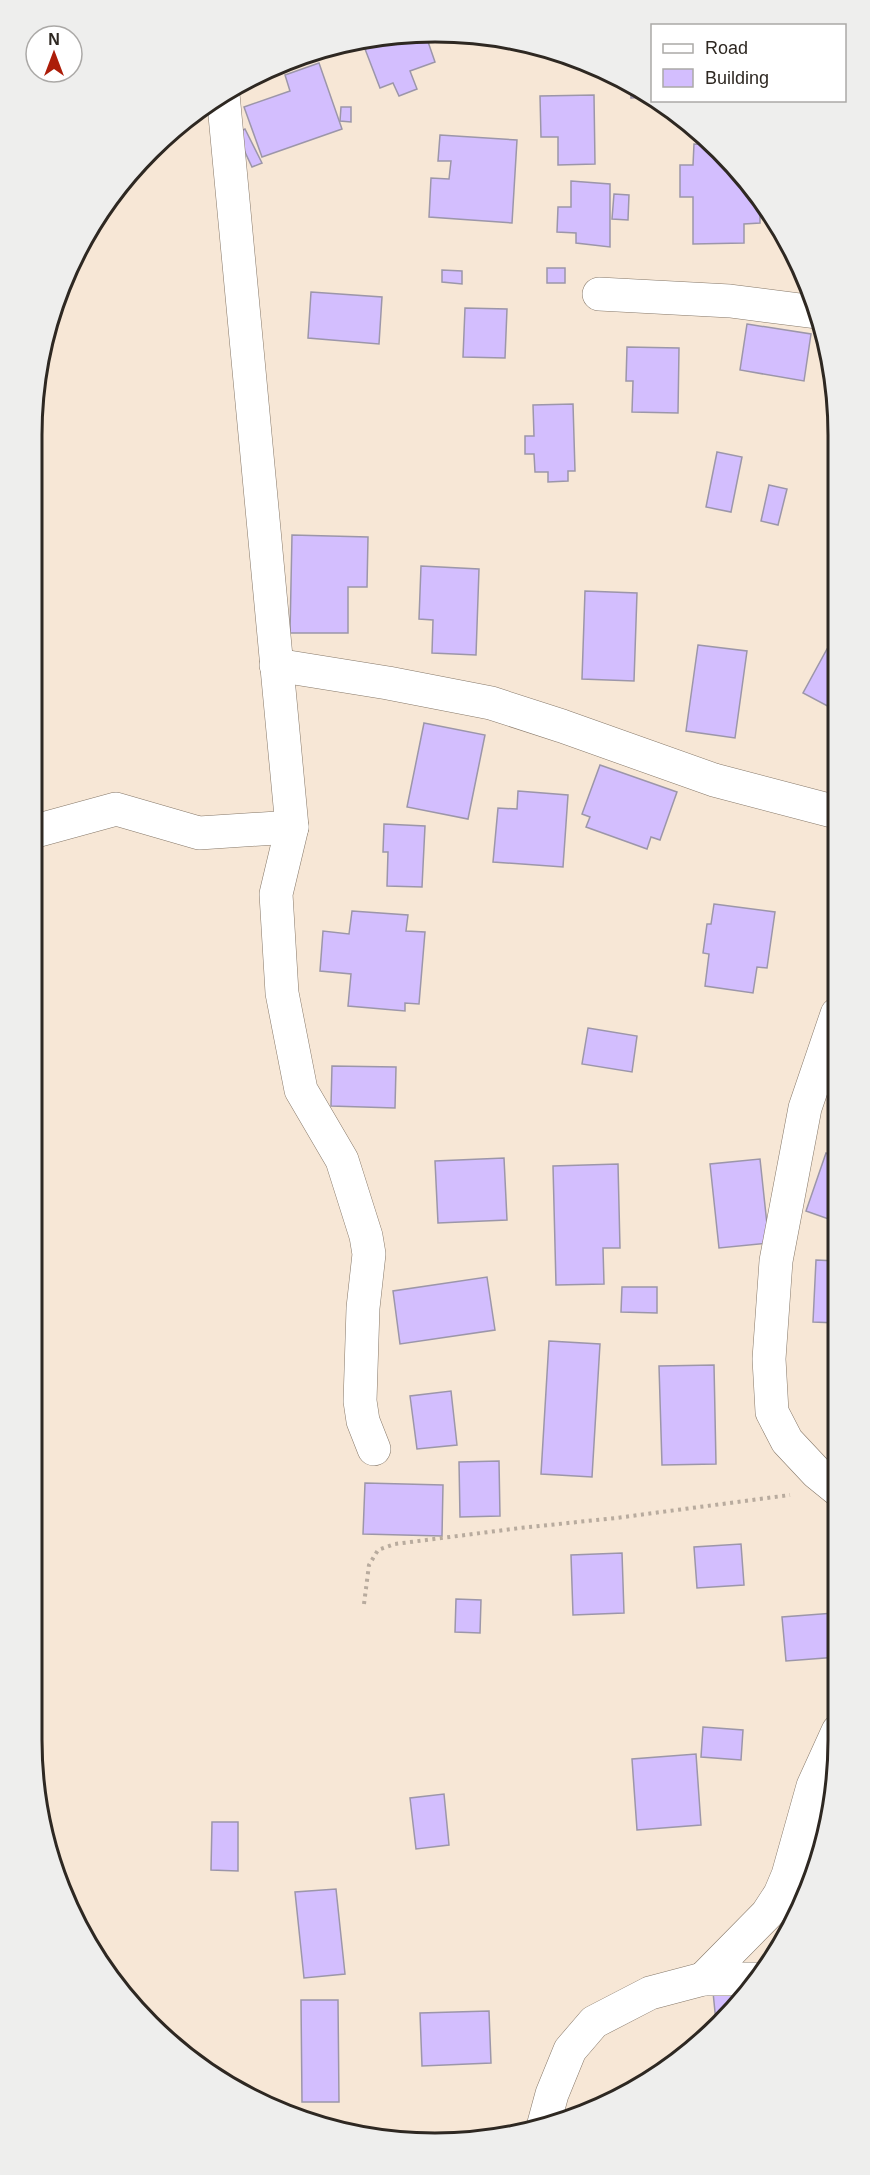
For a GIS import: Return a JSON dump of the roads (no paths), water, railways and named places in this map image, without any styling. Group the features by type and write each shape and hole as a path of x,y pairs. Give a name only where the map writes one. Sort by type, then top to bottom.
{"street":[{"path":"224,104 292,827 276,894 282,993 301,1090 342,1160 366,1236 369,1254 363,1308 360,1401 363,1421 374,1449"},
{"path":"599,294 729,301 808,311"},
{"path":"276,665 491,703 714,780 828,810"},
{"path":"42,829 116,809 199,833 292,827"},
{"path":"828,1040 805,1108 776,1261 769,1359 772,1412 787,1441 828,1481"},
{"path":"704,1979 767,1914 780,1894 788,1875 813,1786 827,1754"},
{"path":"546,2117 552,2094 570,2050 594,2022 650,1993 704,1979 747,1979"}]}
